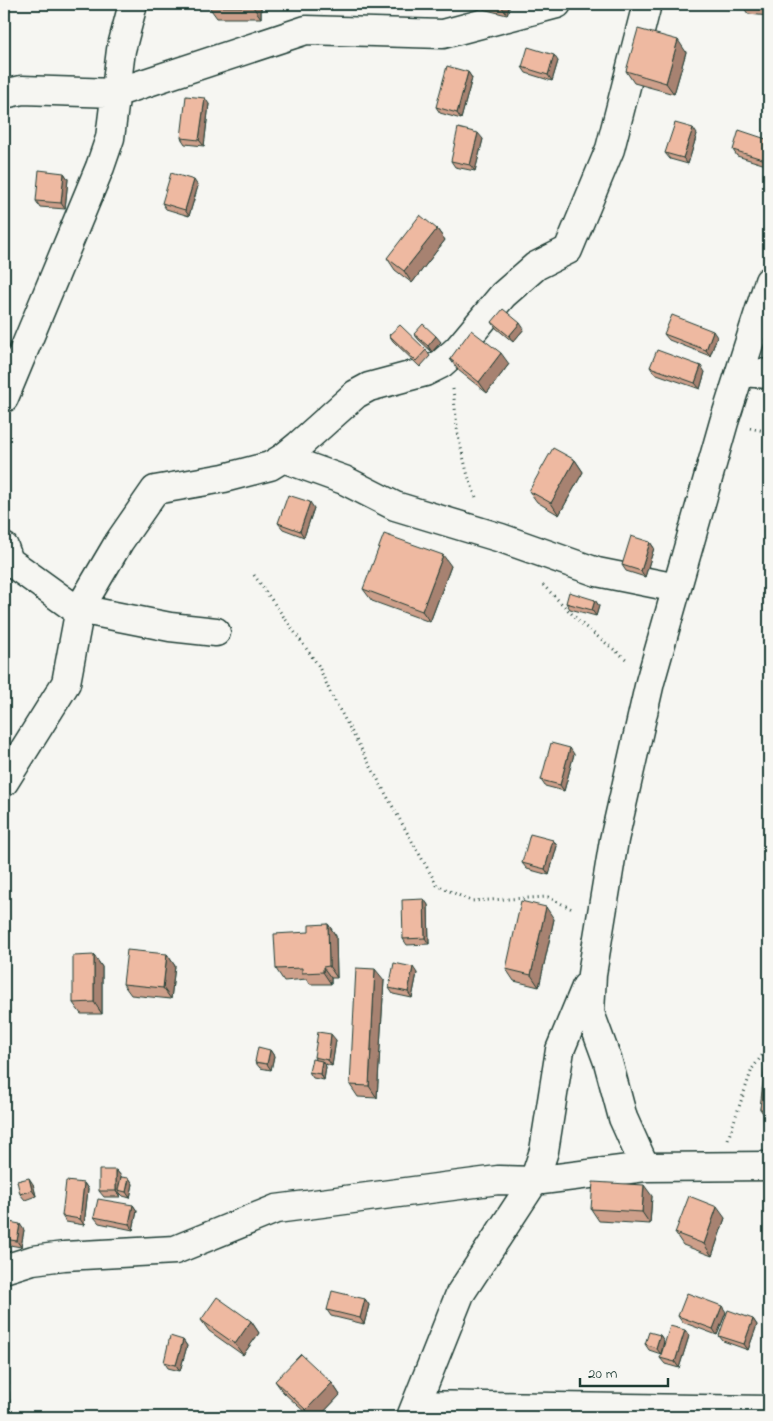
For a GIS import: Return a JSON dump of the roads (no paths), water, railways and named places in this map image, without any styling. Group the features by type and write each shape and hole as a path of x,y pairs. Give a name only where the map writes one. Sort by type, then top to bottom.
{"street":[{"path":"4,398 100,167 110,138 121,50 133,4"},
{"path":"4,94 22,90 116,93 306,30 443,34 557,4"},
{"path":"4,782 66,683 80,608 119,542 154,490 224,478 270,466 283,458 356,394 368,387 426,372 441,364 458,349 503,294 536,266 568,250 610,148 647,4"},
{"path":"644,1167 623,1118 608,1062 590,1013 592,974 614,840 650,682 724,422 769,281"},
{"path":"740,372 769,374"},
{"path":"283,458 344,480 395,506 501,538 597,572 677,588"},
{"path":"4,547 9,561 74,608 170,627 216,632"},
{"path":"592,974 560,1050 544,1150 534,1181 460,1294 414,1411 722,1414 769,1410"},
{"path":"4,1269 33,1260 64,1256 175,1250 276,1210 498,1180 534,1181 644,1167 769,1166"}]}
